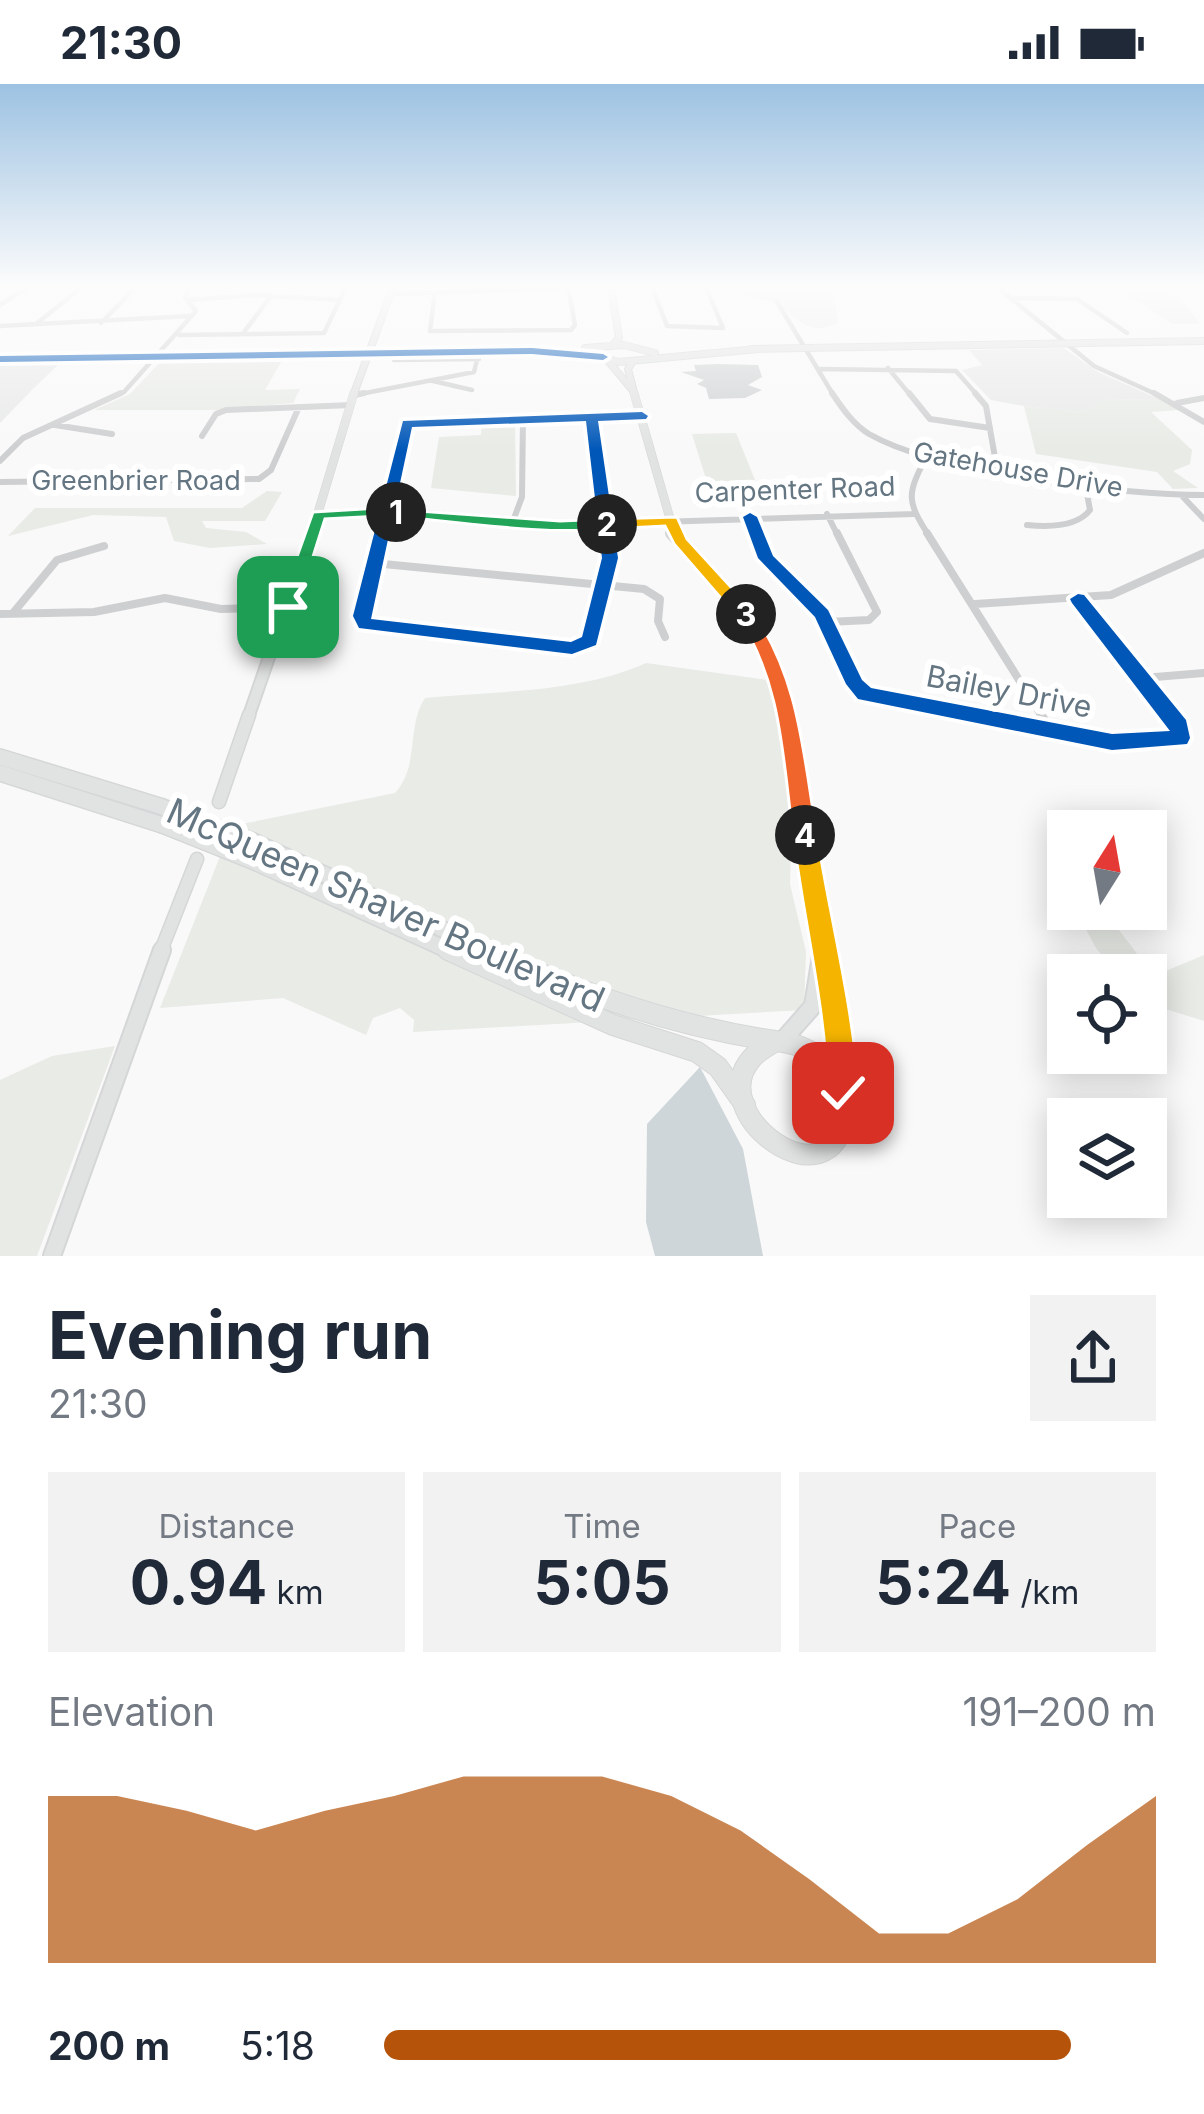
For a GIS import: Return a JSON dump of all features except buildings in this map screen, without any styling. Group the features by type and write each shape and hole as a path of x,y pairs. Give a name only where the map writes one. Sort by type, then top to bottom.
{"main road":[{"path":"219,802 374,342"},
{"path":"615,342 601,353 634,392"},
{"path":"632,342 641,355 627,366 670,530 748,617 776,664 785,698 822,952 836,998 843,1093 844,1120 838,1137 811,1155 777,1149 763,1137 745,1105 745,1071 762,1047 779,1041 813,1006 822,952"},
{"path":"532,351 635,360 808,347 1172,342"},
{"path":"0,359 478,355 610,347 664,353 758,350"},
{"name":"McQueen Shaver Boulevard","path":"0,757 160,806 254,842 618,1007 686,1028 779,1041"},
{"name":"McQueen Shaver Boulevard","path":"0,773 162,825 598,1019 697,1052 718,1066 745,1105"},
{"path":"52,1256 130,1031 197,860"},
{"path":"779,1041 813,1049 826,1060 843,1093"}],"street":[{"name":"Greenbrier Road","path":"0,460 18,442 124,392 171,342"},
{"name":"Gatehouse Drive","path":"804,342 860,427 892,446 926,457 1085,483 1204,495"},
{"path":"1063,342 1104,371 1175,403 1204,422"},
{"path":"202,436 222,411 353,400 474,372 478,355 394,360"},
{"path":"888,368 930,419 990,428"},
{"path":"820,369 956,370 985,403 997,469"},
{"path":"431,380 472,390"},
{"path":"1175,403 1204,398"},
{"name":"Greenbrier Road","path":"0,482 259,479 269,473 299,407"},
{"path":"592,418 610,557 590,641 572,648 365,624 361,616 410,423 642,416"},
{"path":"513,521 522,497 523,418"},
{"path":"53,424 112,434"},
{"path":"0,443 18,442"},
{"path":"926,457 910,489 914,514 1052,731"},
{"path":"1027,525 1047,527 1084,518 1090,510 1085,483"},
{"path":"1183,496 1204,519"},
{"name":"Carpenter Road","path":"319,515 385,512 513,521 672,524 751,517 914,514"},
{"path":"827,514 877,612 869,620 828,622"},
{"name":"Bailey Drive","path":"751,517 766,559 802,590 828,622 855,684 865,694 1129,744 1180,738 1179,724 1078,599"},
{"path":"12,614 57,560 104,546"},
{"path":"973,604 1119,593 1204,553"},
{"path":"373,563 656,594 665,638"},
{"path":"0,614 94,612 165,598 193,599 221,609 288,607"},
{"path":"1142,678 1204,673"}],"shaded area":[{"path":"1064,348 1098,372 1159,399 1108,400 1082,412 1024,406 991,400 962,370 982,365 969,350"},
{"path":"283,359 265,390 300,389 293,403 215,410 94,410 130,394 161,361"},
{"path":"60,363 33,389 0,423 0,364"},
{"path":"1159,399 1179,410 1151,412 1192,450 1190,464 1173,471 1198,488 1173,489 1157,472 1036,454 1024,406 1082,412 1107,400"},
{"path":"482,422 515,423 516,496 431,488 439,437 481,435"},
{"path":"736,433 755,480 707,482 692,434"},
{"path":"267,491 282,492 265,521 202,521 206,528 246,532 267,544 210,548 174,541 166,517 93,515 8,536 35,508 242,508"},
{"path":"646,663 767,680 784,743 792,804 790,884 806,952 804,1010 413,1032 414,1020 400,1008 373,1018 366,1035 283,998 160,1008 232,826 395,793 408,771 425,698 566,685"},
{"path":"1086,930 1119,930 1137,954 1101,954"},
{"path":"1204,955 1204,1021 1167,1010 1167,971"},
{"path":"115,1046 37,1256 0,1256 0,1080 52,1056"},
{"path":"700,1067 743,1149 763,1256 655,1256 646,1222 647,1124"}],"cycle path":[{"path":"0,359 532,351 603,357"},
{"path":"592,418 610,558 590,641 572,648 365,624 361,616 407,424 642,416"},
{"path":"750,517 766,558 822,614 855,684 865,694 1112,742 1180,738 1179,725 1078,599"}],"route":[{"path":"288,607 319,515 412,512 560,525 671,521 682,536 680,541 759,632 782,682 822,952 836,998 843,1093"}]}
